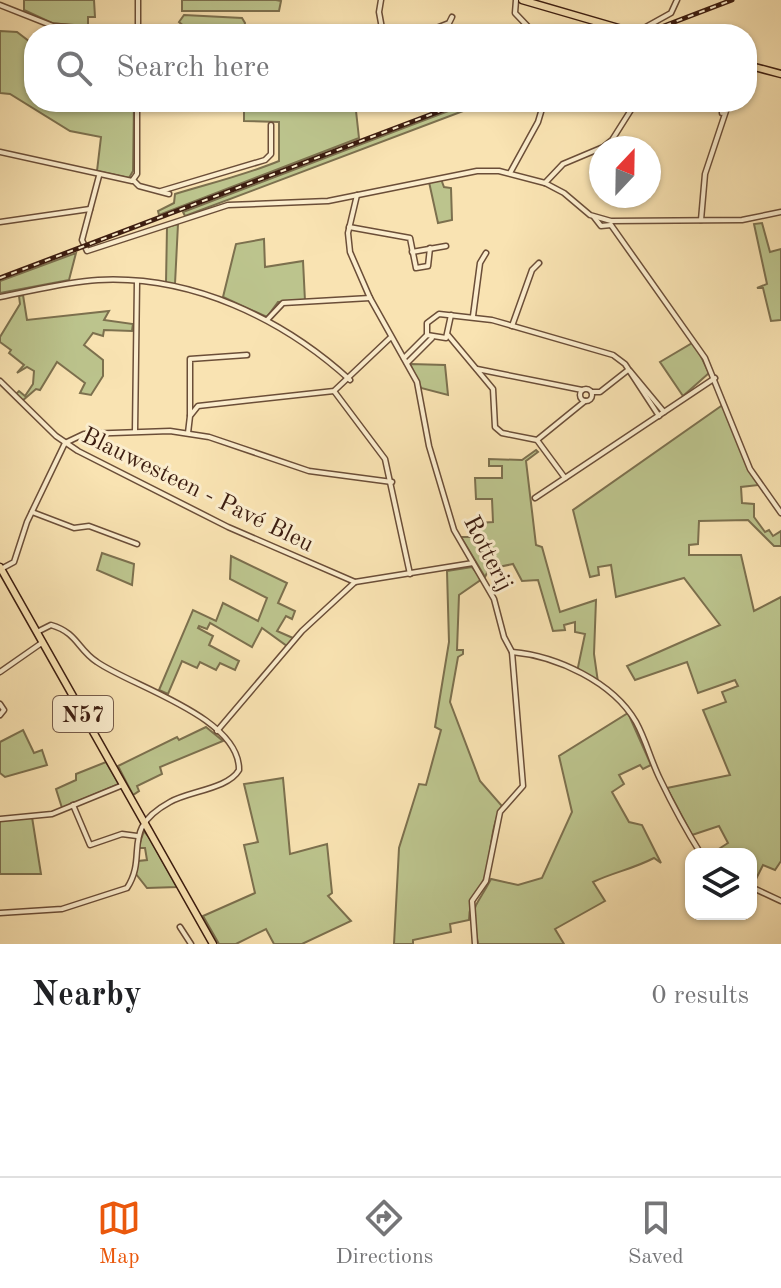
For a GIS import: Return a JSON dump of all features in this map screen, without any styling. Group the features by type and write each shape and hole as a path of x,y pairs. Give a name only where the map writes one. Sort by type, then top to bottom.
{"main road":[{"path":"519,0 605,24"},
{"path":"757,68 781,74"},
{"name":"N57","path":"1,568 213,944"}],"street":[{"path":"138,0 138,24"},
{"path":"381,0 381,24"},
{"path":"519,0 515,13 525,24"},
{"path":"652,24 671,13 677,0"},
{"path":"0,5 48,24"},
{"path":"446,24 452,17"},
{"path":"130,182 137,174 137,112"},
{"path":"510,173 541,112"},
{"path":"615,136 630,112"},
{"path":"701,220 705,174 722,113"},
{"path":"161,191 265,160 271,154 271,125"},
{"path":"0,152 32,156 169,194"},
{"path":"545,183 563,164 589,153"},
{"path":"99,176 83,244 90,251 231,204 318,202 458,173 510,173 545,183 594,217 601,226 611,223 742,220 781,212"},
{"name":"Rotterij","path":"357,195 349,227 350,252 390,338 417,382 429,446 451,521 494,599 504,637 512,652 523,786 500,812 487,878 472,901 470,920 475,944"},
{"path":"0,222 90,209"},
{"path":"611,223 686,327 715,378 750,469 781,513"},
{"path":"349,227 410,238 413,266 426,267 430,248"},
{"path":"411,252 446,246"},
{"path":"473,317 480,263 486,253"},
{"path":"512,326 532,270 539,263"},
{"path":"0,297 74,282 137,281 196,292 267,320 319,353 350,380"},
{"path":"135,431 137,281"},
{"path":"267,320 283,303 370,298"},
{"path":"406,361 430,336 430,319 442,313 473,317 613,355 661,414"},
{"path":"451,315 448,335 494,392 493,423 496,429 537,440 565,478"},
{"path":"430,336 446,338 448,335"},
{"path":"190,416 198,406 215,403 334,391 350,380 390,338"},
{"path":"188,433 190,359 247,355"},
{"path":"477,369 592,392 600,392 628,370"},
{"path":"535,498 715,378"},
{"name":"Blauwesteen - Pavé Bleu","path":"0,381 65,443 220,523 355,582"},
{"path":"582,390 580,397 585,401"},
{"path":"334,391 385,459 410,574"},
{"path":"537,440 591,399 592,392"},
{"path":"1,568 14,562 32,512 65,443 84,434 135,431 188,433 309,471 392,482"},
{"path":"32,512 74,528 89,526 137,544"},
{"path":"217,731 302,631 355,582 473,563"},
{"path":"0,913 62,909 127,888 131,880 137,836 145,822 169,802 236,775 236,756 217,731 171,697 99,664 72,634 51,625 37,632"},
{"path":"0,672 43,642"},
{"path":"512,652 547,659 600,685 617,698 636,722 660,780 698,848"},
{"path":"0,704 4,710 0,715"},
{"path":"0,819 52,814 124,785"},
{"path":"73,805 90,845 122,834 137,836"},
{"path":"757,890 781,901"},
{"path":"180,927 191,944"}],"green space":[{"path":"24,0 94,0 95,17 88,17 88,24 61,24 24,10"},
{"path":"182,0 281,1 279,11 182,11"},
{"path":"184,15 242,18 245,23 181,24 179,22"},
{"path":"0,31 17,32 24,37 24,103 10,94 0,93"},
{"path":"39,112 134,112 133,171 129,178 97,171 101,137 70,131"},
{"path":"244,112 356,112 359,138 159,215 158,211 174,203 175,194 279,161 279,122 244,121"},
{"path":"446,112 461,112 185,216 183,212"},
{"path":"441,179 444,187 451,188 452,220 438,223 429,182"},
{"path":"762,223 770,252 781,249 781,320 771,321 763,288 757,288 767,284 754,224"},
{"path":"178,224 175,284 166,283 167,227"},
{"path":"264,239 265,267 303,261 305,301 278,302 267,317 223,297 236,244"},
{"path":"76,253 69,280 0,293 0,281"},
{"path":"23,295 27,320 109,311 104,320 133,324 132,331 104,330 103,336 93,333 84,345 103,360 103,376 91,395 80,393 85,383 57,362 40,390 36,389 22,401 16,394 19,391 25,396 33,384 34,371 27,367 17,373 24,365 9,353 11,350 0,342 0,337 20,304 19,296"},
{"path":"694,342 709,373 683,396 660,362"},
{"path":"410,364 445,365 448,395 421,388"},
{"path":"724,404 759,485 741,487 742,503 754,504 754,517 765,532 769,530 773,536 781,531 781,546 774,546 748,520 699,521 698,544 689,545 689,555 741,555 754,611 781,597 781,861 775,870 763,865 757,877 757,848 720,848 728,843 719,826 692,835 667,788 730,775 703,710 726,702 722,692 738,686 735,680 698,693 687,662 635,680 627,666 720,625 684,578 616,597 611,565 598,567 599,575 590,577 573,510"},
{"path":"536,450 538,452 526,461 536,545 542,547 560,612 596,600 594,654 598,682 577,672 585,634 575,632 575,622 564,625 565,630 553,631 538,580 522,581 513,564 489,569 485,577 461,537 478,537 478,523 493,522 492,499 476,499 475,478 502,478 502,466 489,466 489,459 522,460"},
{"path":"102,553 134,564 132,585 97,570"},
{"path":"231,556 287,583 278,603 295,611 292,619 286,616 277,631 293,638 287,646 262,628 252,647 210,623 207,629 199,626 213,636 209,645 239,661 235,670 220,663 216,670 200,662 197,668 182,661 168,694 159,690 193,610 216,621 223,603 258,621 267,598 230,579"},
{"path":"472,567 482,579 459,595 457,650 463,650 463,654 458,657 450,702 480,781 502,806 493,831 486,873 471,906 469,920 450,924 451,932 413,940 413,944 394,944 399,848 419,784 426,785 441,730 435,727 449,642 447,571"},
{"path":"628,713 651,765 643,769 640,765 619,775 624,784 612,792 629,822 642,825 661,863 654,858 593,882 605,901 555,929 564,944 478,944 475,908 491,879 518,885 542,878 572,812 559,756"},
{"path":"206,727 223,741 160,767 162,774 137,786 139,791 133,795 118,766 177,737 179,740"},
{"path":"23,730 34,753 42,750 47,765 5,777 0,773 0,742"},
{"path":"106,762 119,784 62,808 56,789 76,780 76,774"},
{"path":"283,778 290,854 327,844 332,893 328,896 351,921 302,944 274,944 266,929 236,944 219,944 203,916 255,893 244,845 258,842 244,784"},
{"path":"32,817 41,874 0,874 0,820"},
{"path":"144,831 177,887 147,888 136,874 138,861 147,860 145,848 138,848"}],"railway":[{"path":"669,24 732,0"},
{"path":"0,278 438,112"}]}
